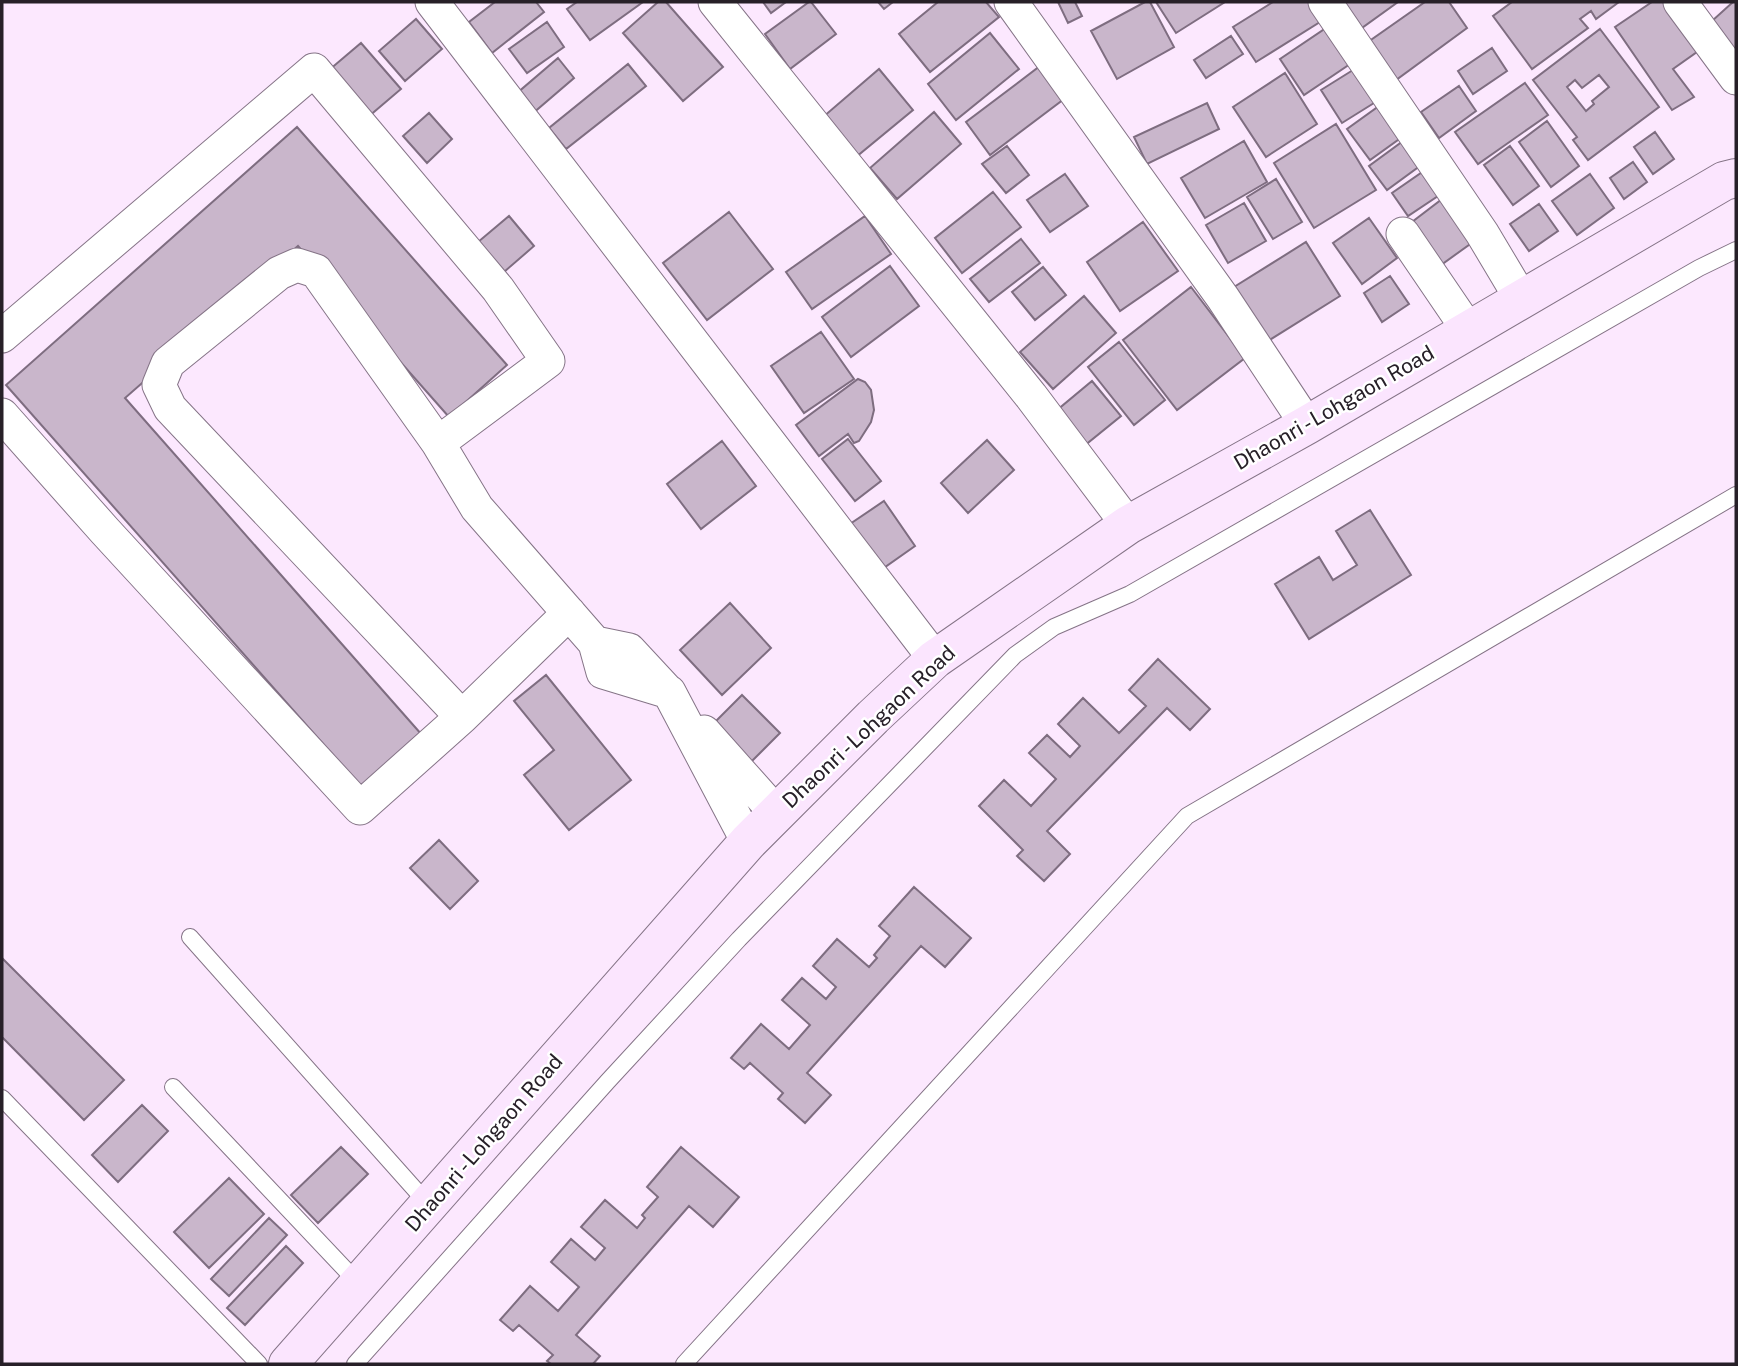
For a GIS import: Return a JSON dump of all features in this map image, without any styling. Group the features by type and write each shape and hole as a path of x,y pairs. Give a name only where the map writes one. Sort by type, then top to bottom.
{"main road":[{"name":"Dhaonri - Lohgaon Road","path":"288,1364 748,842 934,660 1128,525 1307,425 1724,181 1736,178"}],"street":[{"path":"432,2 934,660"},
{"path":"715,2 1031,396 1128,525"},
{"path":"1011,2 1223,298 1307,425"},
{"path":"1325,2 1482,233 1522,300"},
{"path":"1680,2 1736,78"},
{"path":"2,336 314,71 498,289 548,361 438,443"},
{"path":"1403,234 1469,331"},
{"path":"462,717 170,408 159,385 168,363 279,273 297,265 316,271 438,443 477,508 595,643 603,672 668,692 777,814"},
{"path":"2,415 133,562 360,808 462,717 569,613"},
{"path":"668,692 748,842"}],"lane":[{"path":"355,1364 608,1081 730,950 1015,655 1054,627 1130,594 1686,275 1736,250"},
{"path":"684,1364 1187,816 1736,495"},
{"path":"190,937 429,1205"},
{"path":"173,1087 359,1284"},
{"path":"2,1098 259,1364"}],"building":[{"path":"495,2 536,2 544,12 492,53 469,22"},
{"path":"577,2 643,2 590,40 567,9"},
{"path":"658,2 666,2 723,67 683,101 623,33"},
{"path":"763,2 786,2 771,13"},
{"path":"809,2 836,34 790,69 765,34"},
{"path":"878,2 893,2 884,9"},
{"path":"938,2 986,2 999,17 930,72 899,34"},
{"path":"1058,2 1075,2 1082,16 1068,23"},
{"path":"1145,2 1150,2 1174,47 1117,79 1091,31"},
{"path":"1156,2 1225,2 1176,33"},
{"path":"1273,2 1318,2 1328,17 1256,62 1233,27"},
{"path":"1338,2 1398,2 1359,30"},
{"path":"1425,2 1449,2 1467,28 1396,80 1368,42"},
{"path":"1512,2 1619,2 1596,19 1591,11 1580,19 1588,28 1532,69 1493,16"},
{"path":"1652,2 1667,2 1704,47 1673,69 1694,97 1672,110 1615,27"},
{"path":"1736,2 1736,68 1702,30"},
{"path":"416,19 442,49 405,81 379,51"},
{"path":"547,22 564,47 527,73 509,49"},
{"path":"1332,24 1356,60 1304,95 1280,59"},
{"path":"1600,29 1659,107 1588,160 1573,140 1577,137 1533,80","holes":["1599,75 1609,87 1592,101 1594,104 1586,111 1567,87 1575,80 1582,88"]},
{"path":"990,33 1019,69 956,120 928,84"},
{"path":"1231,36 1243,54 1206,78 1194,60"},
{"path":"361,43 401,89 368,117 329,70"},
{"path":"1492,48 1507,71 1473,94 1458,71"},
{"path":"558,58 574,78 532,114 516,94"},
{"path":"628,64 646,86 566,149 549,128"},
{"path":"1361,65 1382,98 1342,123 1321,90"},
{"path":"1040,66 1064,99 990,155 966,122"},
{"path":"879,69 913,110 856,157 823,117"},
{"path":"1285,73 1317,124 1266,157 1233,107"},
{"path":"1525,83 1548,115 1478,164 1455,132"},
{"path":"1459,86 1476,111 1439,138 1421,112"},
{"path":"1386,101 1409,132 1370,160 1347,129"},
{"path":"1207,103 1219,129 1147,164 1134,137"},
{"path":"934,112 961,144 897,199 870,168"},
{"path":"429,113 452,139 427,163 403,136"},
{"path":"1547,121 1579,166 1551,187 1519,142"},
{"path":"1336,124 1376,190 1314,228 1274,163"},
{"path":"297,127 507,365 449,417 298,246 125,398 422,735 362,788 6,385"},
{"path":"1655,132 1674,159 1653,174 1634,147"},
{"path":"1410,136 1428,160 1387,190 1369,166"},
{"path":"1244,141 1267,182 1205,218 1181,178"},
{"path":"1007,146 1029,175 1006,193 982,164"},
{"path":"1510,146 1539,186 1513,205 1484,165"},
{"path":"1633,162 1647,182 1624,199 1610,178"},
{"path":"1431,166 1447,190 1408,216 1392,193"},
{"path":"1065,174 1088,206 1050,232 1027,200"},
{"path":"1590,174 1614,208 1577,235 1552,201"},
{"path":"1276,179 1302,222 1273,239 1247,197"},
{"path":"993,192 1021,227 962,273 935,238"},
{"path":"1450,193 1480,237 1441,265 1412,222"},
{"path":"1244,203 1266,241 1228,263 1206,225"},
{"path":"1539,204 1558,231 1529,251 1510,224"},
{"path":"729,212 773,269 707,320 663,263"},
{"path":"509,216 534,246 504,272 478,242"},
{"path":"865,216 891,254 812,309 786,272"},
{"path":"1369,218 1397,258 1362,284 1333,243"},
{"path":"1143,222 1178,271 1120,311 1087,262"},
{"path":"1021,239 1040,263 989,302 970,279"},
{"path":"1306,242 1340,296 1268,341 1234,287"},
{"path":"890,266 919,306 851,357 822,317"},
{"path":"1043,267 1066,295 1035,320 1012,292"},
{"path":"1390,276 1409,304 1382,322 1364,293"},
{"path":"1191,287 1245,358 1177,410 1123,340"},
{"path":"1084,296 1116,333 1053,389 1020,352"},
{"path":"821,332 854,379 804,413 771,366"},
{"path":"1119,342 1165,400 1134,425 1088,367"},
{"path":"858,379 865,382 871,390 874,410 871,422 859,441 854,443 848,434 819,456 796,425"},
{"path":"1092,381 1121,416 1084,446 1056,411"},
{"path":"848,439 881,481 855,501 822,459"},
{"path":"987,440 1014,470 968,513 941,483"},
{"path":"722,441 756,486 701,529 667,484"},
{"path":"884,501 915,546 878,572 847,526"},
{"path":"1370,510 1411,575 1309,639 1275,584 1319,557 1333,580 1357,565 1336,531"},
{"path":"730,603 771,648 722,695 680,650"},
{"path":"1158,659 1210,709 1190,730 1167,708 1047,831 1070,854 1044,881 1017,856 1023,850 979,806 1004,780 1031,806 1056,779 1029,753 1047,735 1070,757 1080,746 1058,724 1083,698 1119,733 1146,706 1129,690"},
{"path":"546,675 631,780 569,830 524,775 554,750 514,701"},
{"path":"742,695 780,733 750,763 712,725"},
{"path":"439,840 478,881 450,909 410,868"},
{"path":"914,887 971,938 945,967 921,946 807,1073 831,1095 805,1123 778,1099 783,1093 750,1063 744,1069 731,1058 761,1024 789,1049 810,1025 782,1000 802,978 826,999 836,987 813,966 837,939 869,967 877,958 874,955 890,936 879,926"},
{"path":"2,958 124,1080 84,1120 2,1037"},
{"path":"142,1105 168,1131 118,1182 92,1155"},
{"path":"341,1147 368,1174 318,1223 291,1195"},
{"path":"681,1147 739,1197 713,1227 689,1206 576,1335 600,1356 593,1364 551,1364 547,1361 553,1355 519,1325 513,1331 500,1320 530,1286 558,1311 579,1287 551,1262 571,1239 595,1260 605,1248 581,1227 605,1200 637,1228 645,1218 642,1215 658,1197 647,1187"},
{"path":"229,1178 264,1214 209,1268 174,1232"},
{"path":"269,1218 287,1235 229,1296 211,1279"},
{"path":"286,1246 303,1263 245,1325 227,1308"}]}
